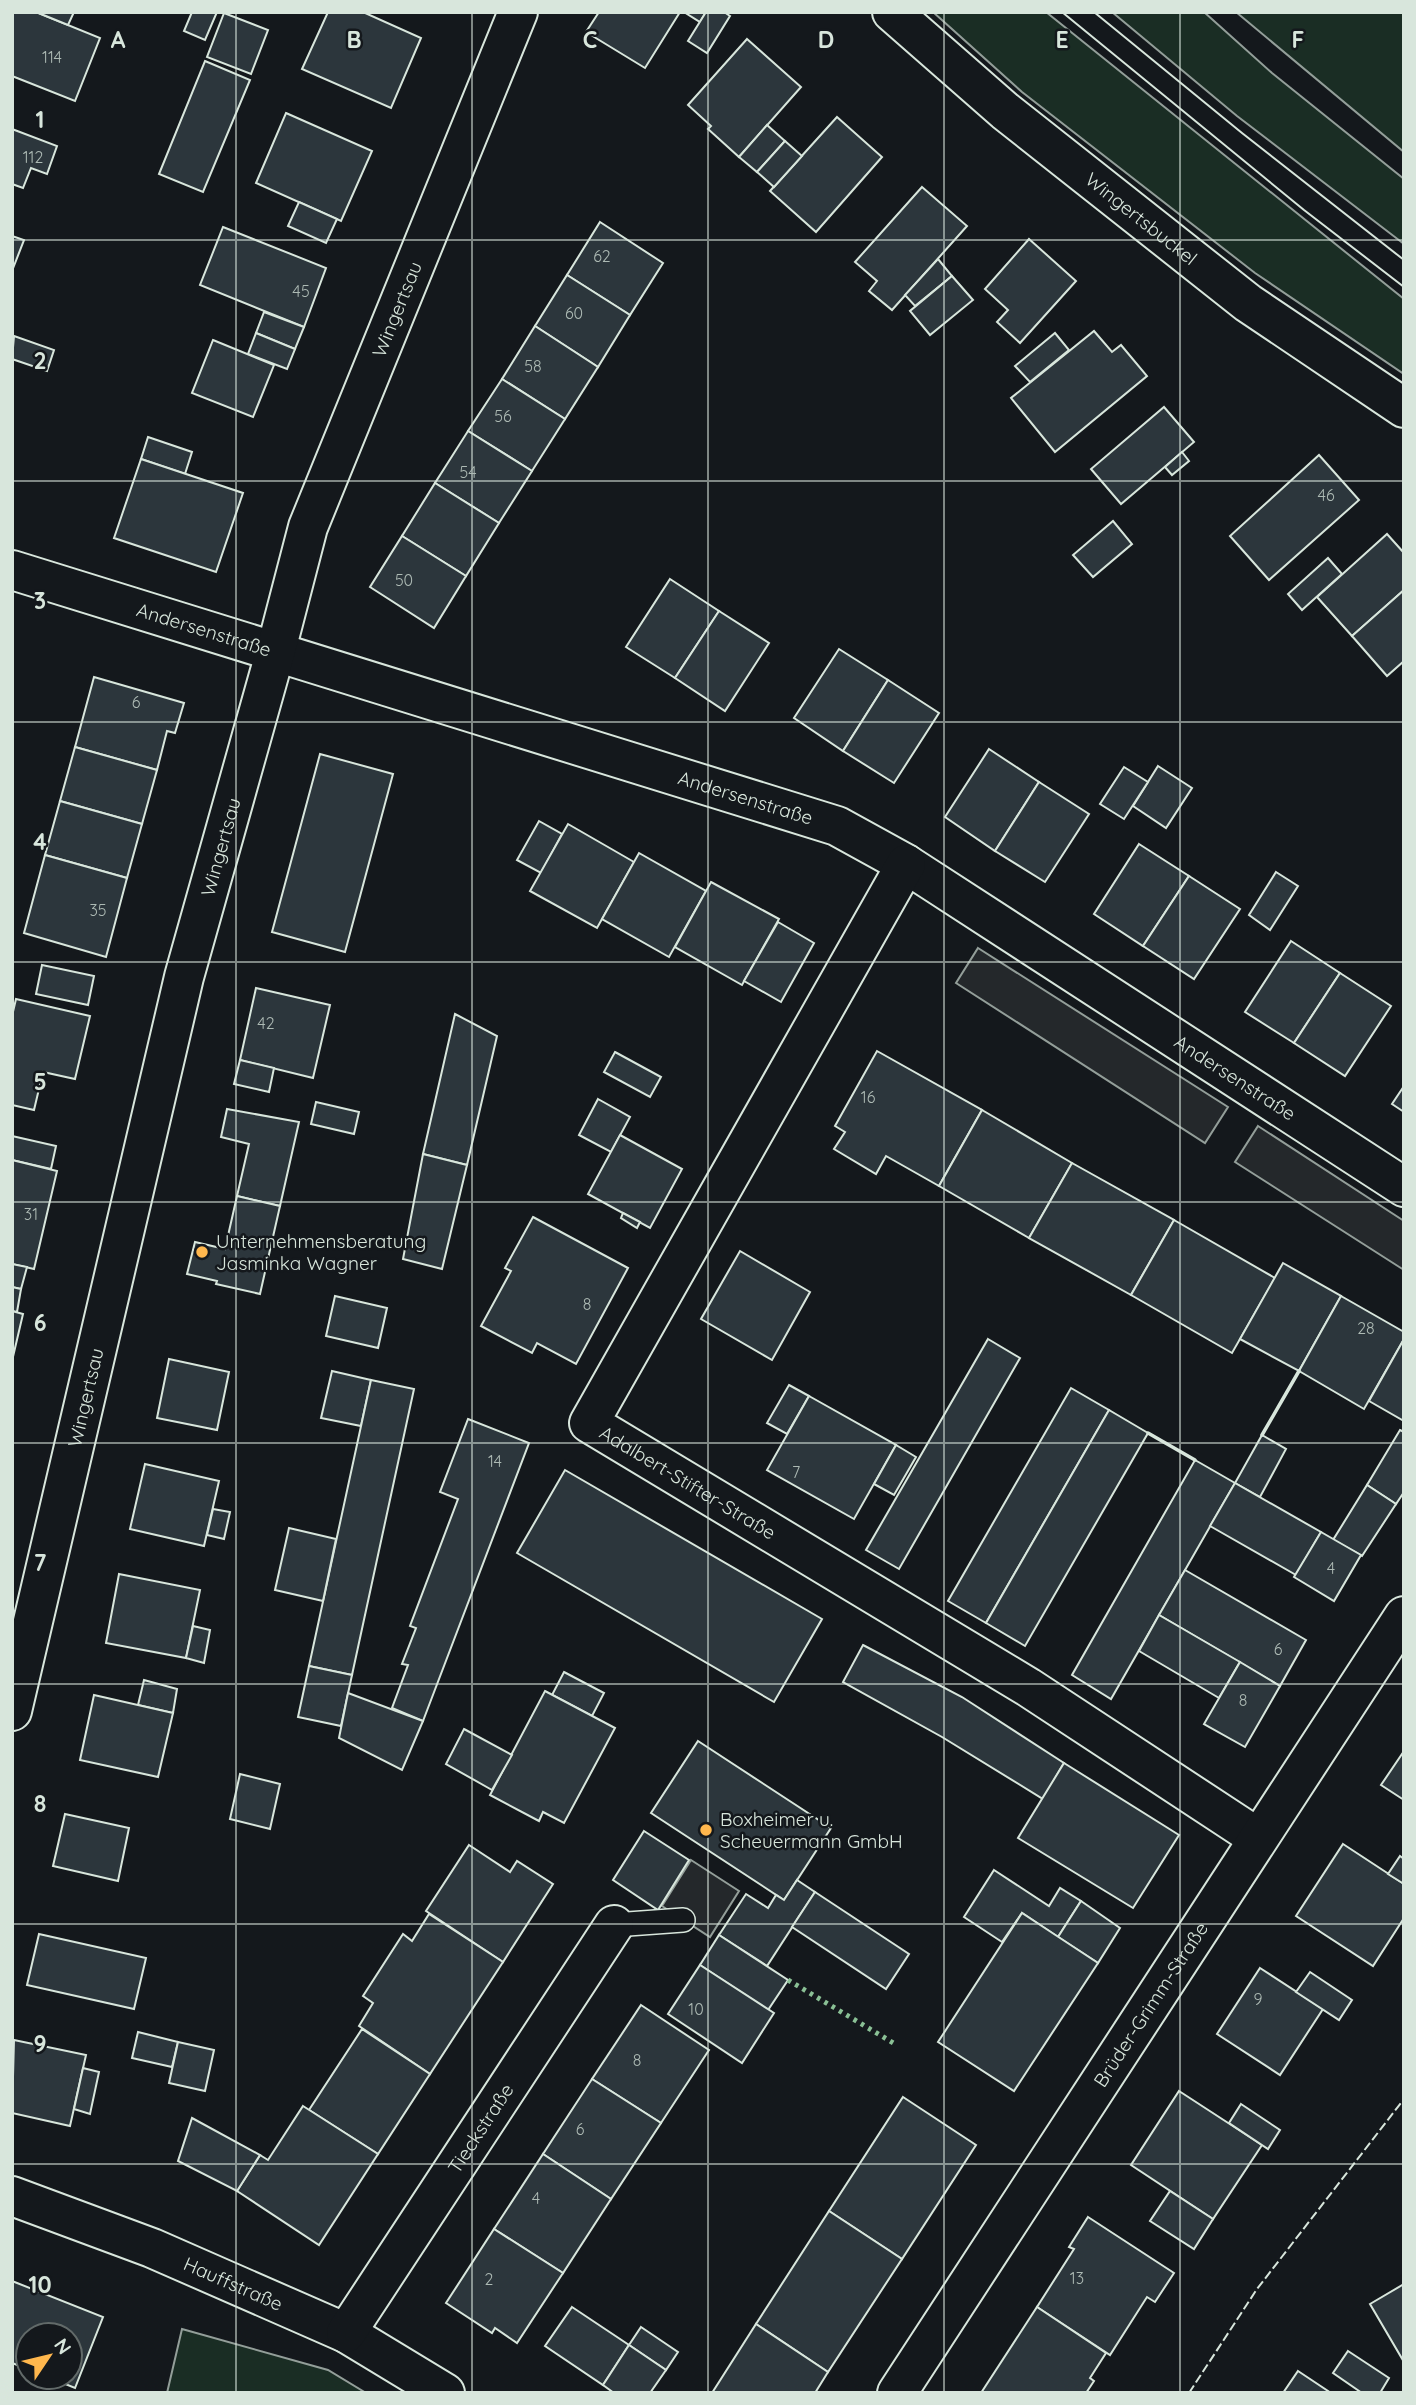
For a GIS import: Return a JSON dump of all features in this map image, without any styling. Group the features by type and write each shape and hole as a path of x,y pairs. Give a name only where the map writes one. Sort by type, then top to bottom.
{"street":[{"name":"Wingertsau","path":"12,1711 184,977 308,527 518,12"},
{"name":"Wingertsbuckel","path":"892,12 1004,111 1248,303 1404,408"},
{"name":"Andersenstraße","path":"12,570 837,826 906,864 1404,1187"},
{"name":"Adalbert-Stifter-Straße","path":"906,864 589,1423 1028,1688 1258,1838"},
{"name":"Brüder-Grimm-Straße","path":"897,2393 1404,1616"},
{"name":"Tieckstraße","path":"345,2333 614,1925"},
{"name":"Hauffstraße","path":"12,2196 152,2248 345,2333 445,2393"}],"lane":[{"path":"614,1925 684,1920"}],"green space":[{"path":"933,12 1046,12 1404,299 1404,374 1255,273 1022,92"},
{"path":"1112,12 1204,12 1272,73 1404,179 1404,244 1237,116"},
{"path":"1236,12 1404,12 1404,152"},
{"path":"182,2329 328,2370 366,2393 167,2393"}],"shaded area":[{"path":"978,948 1228,1107 1205,1143 956,983"},
{"path":"1258,1126 1404,1221 1404,1270 1235,1162"},
{"path":"691,1860 739,1891 710,1937 662,1906"}],"building":[{"path":"12,12 36,12 100,38 75,101 12,76"},
{"path":"36,12 74,12 68,25"},
{"path":"192,12 217,12 205,40 184,31"},
{"path":"328,12 363,12 421,38 391,108 302,69"},
{"path":"599,12 680,12 645,68 586,32"},
{"path":"684,12 706,12 700,22"},
{"path":"706,12 724,12 730,16 707,53 688,41"},
{"path":"224,13 268,30 251,74 207,57"},
{"path":"747,39 801,87 739,157 708,129 711,126 688,105"},
{"path":"205,61 250,80 203,192 159,174"},
{"path":"286,113 372,151 341,221 256,183"},
{"path":"837,117 882,157 816,232 770,191"},
{"path":"767,125 785,141 757,172 739,157"},
{"path":"12,129 57,146 47,174 31,168 23,188 12,184"},
{"path":"785,141 802,156 774,187 757,172"},
{"path":"922,187 967,226 892,310 869,291 877,281 855,262"},
{"path":"299,202 337,219 326,243 288,226"},
{"path":"600,222 663,263 630,315 567,275"},
{"path":"223,227 326,268 304,327 200,285"},
{"path":"12,236 24,240 12,271"},
{"path":"1029,239 1076,281 1020,343 997,322 1008,310 985,289"},
{"path":"938,259 952,276 915,306 905,295"},
{"path":"567,275 630,315 598,367 535,326"},
{"path":"952,276 973,300 930,335 910,311"},
{"path":"264,312 304,327 295,349 256,333"},
{"path":"535,326 598,367 565,419 502,379"},
{"path":"1094,331 1112,352 1121,345 1147,376 1055,452 1011,398"},
{"path":"256,333 295,349 287,369 248,354"},
{"path":"1055,333 1069,350 1030,382 1015,366"},
{"path":"14,336 54,350 47,371 12,359"},
{"path":"213,340 274,365 253,417 192,393"},
{"path":"502,379 565,419 532,471 468,431"},
{"path":"1164,407 1194,442 1121,504 1091,469"},
{"path":"468,431 532,471 499,523 435,483"},
{"path":"148,437 192,452 185,474 141,459"},
{"path":"1182,452 1189,461 1172,475 1165,467"},
{"path":"1319,455 1359,500 1269,580 1230,536"},
{"path":"141,459 243,493 216,572 114,538"},
{"path":"435,483 499,523 466,576 402,536"},
{"path":"1113,521 1132,544 1093,577 1073,555"},
{"path":"1387,534 1404,553 1404,590 1352,636 1317,597"},
{"path":"402,536 466,576 434,628 370,587"},
{"path":"1328,558 1342,574 1302,610 1288,594"},
{"path":"670,579 719,611 675,678 626,647"},
{"path":"1404,590 1404,661 1387,676 1352,636"},
{"path":"719,611 769,643 725,711 675,678"},
{"path":"839,649 888,680 843,751 794,718"},
{"path":"94,677 184,703 175,733 167,731 157,770 75,747"},
{"path":"888,680 939,713 894,783 843,751"},
{"path":"75,747 157,770 142,824 60,801"},
{"path":"989,749 1039,782 995,851 945,817"},
{"path":"320,754 393,774 345,952 272,932"},
{"path":"1158,766 1192,788 1166,828 1133,806"},
{"path":"1124,767 1148,782 1124,819 1100,804"},
{"path":"1039,782 1089,814 1045,882 995,851"},
{"path":"60,801 142,824 127,878 45,855"},
{"path":"539,821 562,834 541,873 517,860"},
{"path":"568,824 634,862 597,928 530,891"},
{"path":"1139,844 1189,876 1143,946 1094,914"},
{"path":"639,853 706,891 669,957 602,919"},
{"path":"45,855 127,878 106,957 24,933"},
{"path":"1276,872 1298,886 1270,930 1249,915"},
{"path":"1189,876 1240,909 1194,979 1143,946"},
{"path":"711,882 779,919 742,985 675,947"},
{"path":"778,922 814,943 781,1002 744,981"},
{"path":"1291,941 1340,973 1294,1043 1245,1012"},
{"path":"42,965 94,976 88,1005 36,994"},
{"path":"1340,973 1391,1006 1345,1076 1294,1043"},
{"path":"256,988 330,1005 313,1078 240,1060"},
{"path":"16,999 90,1016 75,1079 43,1072 34,1110 12,1105 12,1016"},
{"path":"455,1014 497,1036 467,1165 423,1154"},
{"path":"877,1051 982,1110 939,1186 886,1156 876,1174 834,1149 845,1132 835,1126"},
{"path":"615,1052 661,1077 650,1097 604,1072"},
{"path":"240,1060 274,1068 269,1092 234,1084"},
{"path":"1404,1086 1404,1112 1392,1104"},
{"path":"598,1099 630,1117 611,1152 579,1135"},
{"path":"316,1102 359,1112 354,1134 311,1124"},
{"path":"227,1109 299,1122 280,1206 237,1196 249,1144 221,1137"},
{"path":"982,1110 1072,1163 1029,1238 939,1186"},
{"path":"620,1135 682,1169 650,1228 588,1194"},
{"path":"12,1136 56,1146 51,1169 12,1160"},
{"path":"423,1154 467,1165 442,1269 403,1259"},
{"path":"12,1160 57,1171 34,1269 12,1264"},
{"path":"1072,1163 1174,1220 1131,1295 1029,1238"},
{"path":"237,1196 280,1206 260,1294 187,1274 195,1242 225,1249"},
{"path":"623,1213 640,1222 637,1228 621,1218"},
{"path":"533,1217 628,1268 576,1364 537,1343 532,1353 481,1326 511,1271 505,1268"},
{"path":"1174,1220 1275,1278 1232,1353 1131,1295"},
{"path":"740,1251 810,1292 772,1360 701,1319"},
{"path":"1283,1263 1341,1296 1299,1371 1240,1339"},
{"path":"12,1264 27,1267 21,1289 12,1287"},
{"path":"12,1287 21,1289 17,1312 12,1311"},
{"path":"335,1296 387,1308 378,1348 326,1336"},
{"path":"1341,1296 1404,1332 1404,1339 1364,1409 1299,1371"},
{"path":"12,1311 23,1314 12,1361"},
{"path":"988,1339 1020,1358 899,1569 866,1550"},
{"path":"1404,1339 1404,1421 1369,1401"},
{"path":"169,1359 229,1372 217,1430 157,1418"},
{"path":"332,1371 371,1380 361,1426 321,1418"},
{"path":"371,1380 414,1389 352,1675 309,1666"},
{"path":"789,1385 809,1396 787,1434 767,1423"},
{"path":"1071,1388 1109,1410 986,1623 948,1601"},
{"path":"809,1396 896,1445 854,1519 767,1470"},
{"path":"1109,1410 1148,1433 1025,1646 986,1623"},
{"path":"468,1419 529,1443 423,1721 392,1708 408,1665 402,1664 416,1628 410,1626 458,1499 440,1492"},
{"path":"1400,1430 1404,1432 1404,1492 1396,1504 1367,1485"},
{"path":"1262,1435 1286,1449 1260,1497 1235,1483"},
{"path":"896,1445 916,1457 894,1495 874,1484"},
{"path":"1195,1460 1235,1483 1111,1699 1072,1675"},
{"path":"145,1464 219,1481 204,1546 130,1529"},
{"path":"565,1470 822,1619 774,1702 517,1553"},
{"path":"1235,1483 1321,1532 1296,1575 1210,1526"},
{"path":"1367,1485 1396,1504 1362,1556 1333,1540"},
{"path":"213,1509 230,1512 224,1539 207,1535"},
{"path":"289,1528 336,1539 323,1601 275,1590"},
{"path":"1321,1532 1361,1555 1334,1601 1294,1577"},
{"path":"1185,1570 1306,1640 1280,1686 1159,1615"},
{"path":"119,1574 200,1590 186,1658 106,1643"},
{"path":"1159,1615 1240,1662 1219,1698 1139,1651"},
{"path":"193,1626 210,1630 204,1663 186,1658"},
{"path":"863,1645 962,1697 1064,1763 1043,1799 942,1737 843,1682"},
{"path":"1240,1662 1280,1686 1245,1747 1204,1724"},
{"path":"309,1666 352,1675 341,1726 298,1717"},
{"path":"564,1672 604,1693 592,1716 552,1695"},
{"path":"144,1680 177,1689 173,1713 138,1705"},
{"path":"545,1691 615,1728 564,1823 543,1812 539,1821 490,1795"},
{"path":"348,1693 423,1721 402,1770 339,1738"},
{"path":"94,1695 173,1713 158,1777 80,1760"},
{"path":"464,1729 512,1755 492,1790 446,1764"},
{"path":"698,1741 831,1828 784,1900 651,1813"},
{"path":"1404,1751 1404,1800 1381,1785"},
{"path":"1064,1763 1179,1835 1133,1908 1018,1838"},
{"path":"240,1774 280,1784 270,1829 230,1819"},
{"path":"65,1814 129,1828 118,1881 53,1866"},
{"path":"644,1831 689,1860 658,1910 613,1880"},
{"path":"1343,1844 1404,1884 1404,1918 1373,1966 1296,1916"},
{"path":"469,1845 510,1872 517,1861 553,1884 503,1962 426,1911"},
{"path":"1400,1856 1404,1859 1404,1884 1388,1874"},
{"path":"994,1870 1049,1906 1060,1888 1081,1901 1058,1937 1022,1913 1002,1942 964,1917"},
{"path":"797,1880 815,1892 767,1966 719,1935 746,1894 768,1908 776,1895 784,1900"},
{"path":"815,1892 909,1954 886,1989 792,1927"},
{"path":"1081,1901 1120,1928 1098,1963 1058,1937"},
{"path":"1022,1913 1098,1963 1014,2091 938,2042"},
{"path":"429,1914 503,1962 430,2074 359,2026 373,2003 363,1996 403,1934 412,1941"},
{"path":"39,1934 146,1958 134,2009 27,1985"},
{"path":"719,1935 788,1980 768,2010 700,1965"},
{"path":"700,1965 774,2013 742,2063 668,2014"},
{"path":"1260,1968 1323,2009 1280,2075 1217,2034"},
{"path":"1310,1972 1352,2000 1339,2020 1296,1992"},
{"path":"641,2005 709,2050 661,2123 592,2079"},
{"path":"362,2029 430,2074 378,2154 309,2110"},
{"path":"138,2032 178,2042 172,2067 132,2058"},
{"path":"14,2040 86,2055 70,2126 12,2113"},
{"path":"178,2042 214,2050 205,2091 169,2083"},
{"path":"83,2068 99,2072 90,2114 74,2109"},
{"path":"592,2079 661,2123 611,2199 543,2154"},
{"path":"1179,2091 1262,2145 1213,2219 1131,2165"},
{"path":"903,2097 976,2145 902,2259 829,2211"},
{"path":"1241,2104 1280,2130 1268,2149 1229,2123"},
{"path":"303,2106 378,2154 319,2245 237,2191 260,2155 268,2160"},
{"path":"192,2118 260,2155 237,2191 178,2161"},
{"path":"543,2154 611,2199 563,2273 494,2229"},
{"path":"1170,2191 1213,2219 1194,2249 1150,2221"},
{"path":"829,2211 902,2259 828,2372 756,2324"},
{"path":"1088,2217 1174,2273 1155,2302 1147,2297 1110,2355 1037,2307 1074,2249 1069,2247"},
{"path":"494,2229 563,2273 517,2343 495,2328 492,2333 446,2303"},
{"path":"12,2281 103,2317 84,2365 84,2321 14,2321 14,2364"},
{"path":"1404,2284 1404,2362 1370,2304"},
{"path":"572,2307 629,2345 603,2385 545,2346"},
{"path":"1037,2307 1106,2353 1090,2378 1094,2381 1086,2393 981,2393"},
{"path":"756,2324 828,2372 815,2393 712,2393"},
{"path":"641,2327 678,2352 666,2370 629,2345"},
{"path":"629,2345 666,2370 650,2393 614,2393 603,2385"},
{"path":"1348,2351 1389,2378 1380,2393 1362,2393 1333,2373"},
{"path":"1298,2371 1331,2393 1283,2393"}],"tram line":[{"path":"1062,12 1304,210 1404,287"},
{"path":"1094,12 1404,260"}],"hedge":[{"path":"788,1980 895,2044"}],"fence":[{"path":"1189,2393 1257,2289 1404,2099"}],"wall":[{"path":"1262,1435 1299,1371"},
{"path":"1148,1433 1195,1460"}],"place":[{"name":"Unternehmensberatung Jasminka Wagner","path":"202,1252"},
{"name":"Boxheimer u. Scheuermann GmbH","path":"706,1830"}]}
